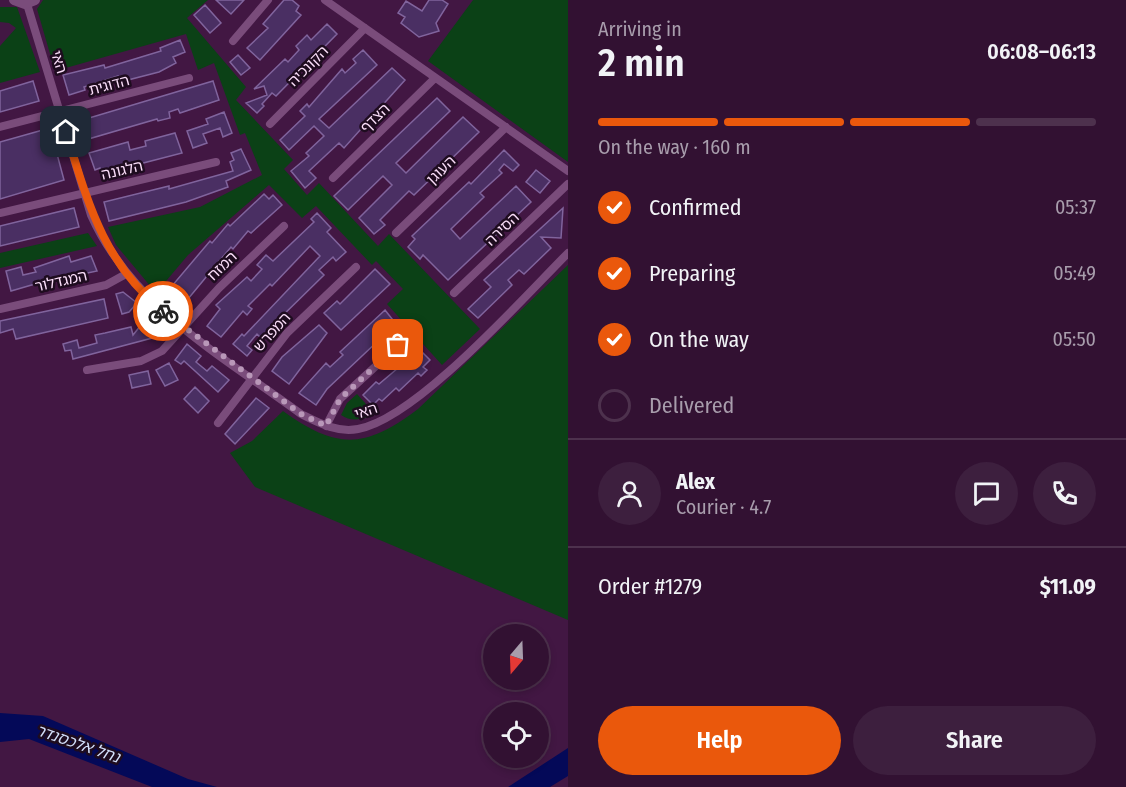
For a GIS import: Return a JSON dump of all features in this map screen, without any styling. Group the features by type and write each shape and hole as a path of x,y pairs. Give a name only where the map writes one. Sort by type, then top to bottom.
{"street":[{"path":"14,0 31,2"},
{"path":"233,41 268,0"},
{"path":"325,0 568,171"},
{"name":"האי","path":"31,2 60,112 85,193 98,229 126,274 143,293 184,328 301,414 326,426 338,429 362,428 379,423 406,407 457,363 568,253"},
{"name":"הקונכיה","path":"270,124 365,28"},
{"name":"הדוגית","path":"0,127 189,78"},
{"name":"הצדף","path":"333,178 435,78"},
{"name":"העוגן","path":"396,233 506,127"},
{"name":"הלגונה","path":"0,213 216,162"},
{"name":"הסירה","path":"454,293 568,184"},
{"name":"המזח","path":"87,370 152,357 172,343 219,288 284,226"},
{"name":"המפרש","path":"218,423 287,333 356,267"},
{"name":"המגדלור","path":"0,309 106,285 126,274"},
{"path":"326,426 340,399 413,332"}],"green space":[{"path":"43,0 208,0 187,18 246,87 236,100 293,160 284,169 307,195 319,183 378,246 389,234 480,329 442,365 387,304 403,289 376,261 372,265 316,206 302,218 269,185 188,255 156,293 116,245 108,227 200,207 262,175 245,133 240,135 214,63 198,70 186,34 55,71 37,9"},
{"path":"473,0 568,0 568,162 428,61"},
{"path":"0,7 17,7 40,72 0,83 0,46 16,28 9,23 0,22"},
{"path":"88,233 97,246 0,268 0,253"},
{"path":"568,265 568,620 255,487 230,453 252,441 283,411 302,424 335,438 350,440 366,438 382,432 418,409"},
{"path":"357,394 375,414 353,420 341,415 347,403"}],"water":[{"name":"נחל אלכסנדר","path":"0,713 43,716 188,779 217,787 152,787 29,739 0,742"},
{"path":"568,748 568,776 550,787 508,787 537,768 549,768 549,760"}],"building":[{"path":"216,0 244,0 231,14"},
{"path":"284,0 292,0 299,6 296,11 301,15 260,60 247,48 268,28 263,24"},
{"path":"429,0 442,0 448,4 436,23 439,31 419,37 401,23 405,17 398,13 406,1 422,11"},
{"path":"205,5 221,23 210,33 194,15"},
{"path":"327,24 337,34 276,96 272,93 257,113 246,103 267,95 264,86 254,89 285,59 288,62 299,50 296,46 307,35 311,40"},
{"path":"180,40 185,52 173,57 176,63 159,72 120,82 118,76 84,87 85,90 69,95 63,75 104,65 105,68 161,51 160,48"},
{"path":"363,50 377,65 319,119 329,128 392,68 405,80 344,148 339,143 309,171 316,178 305,188 291,171 309,156 306,153 324,136 314,126 289,150 280,140 305,116 300,111 307,104 309,107 342,69 345,73 356,63 353,59"},
{"path":"238,55 250,68 241,75 230,62"},
{"path":"33,81 39,101 0,112 0,91"},
{"path":"213,81 219,100 180,113 178,109 169,112 170,118 158,121 157,119 85,140 79,121"},
{"path":"437,98 450,111 396,163 406,173 463,117 479,132 414,195 409,191 380,220 385,225 374,234 359,218 392,185 383,176 348,210 334,196"},
{"path":"224,112 232,133 223,137 220,128 203,134 207,143 193,148 187,131 208,124 206,119"},
{"path":"50,128 64,180 0,199 0,142"},
{"path":"175,133 182,153 120,169 119,166 101,171 100,168 95,170 89,153 128,142 130,150 146,146 145,141"},
{"path":"241,149 251,170 226,181 228,187 186,202 109,221 104,202 169,186 169,189 233,171 230,162 234,160 231,153"},
{"path":"504,150 519,165 513,171 504,164 499,170 502,173 480,193 484,197 451,229 460,239 516,186 531,202 448,280 423,255 420,259 408,247 415,239 412,236 469,182 471,184"},
{"path":"536,170 550,181 540,193 526,182"},
{"path":"264,194 269,199 273,195 282,205 251,233 248,231 233,249 231,247 183,305 166,293 210,241 212,243 228,224 230,226"},
{"path":"74,208 79,227 0,246 0,226"},
{"path":"563,208 561,238 541,237 551,248 524,274 519,270 508,280 512,285 478,318 468,309 491,287 484,280"},
{"path":"317,213 331,228 327,232 346,252 336,261 333,257 319,270 324,275 272,326 262,339 257,334 247,346 252,350 247,356 233,344 242,334 244,336 320,256 310,246 272,286 270,284 248,306 252,309 247,315 243,311 221,337 207,326 220,309 216,305 247,277 251,281 262,269 257,265 266,255 273,261 314,222 311,219"},
{"path":"69,256 71,262 91,256 97,271 59,279 59,277 11,291 6,271 21,267 23,275 36,272 34,268"},
{"path":"375,269 390,284 341,330 324,313 337,301 340,304"},
{"path":"123,292 137,303 129,312 122,314 116,294"},
{"path":"104,299 108,318 16,339 13,329 0,333 0,321"},
{"path":"385,310 396,324 327,389 316,405 299,393 326,363 330,367 343,355 340,352"},
{"path":"149,315 164,327 156,337 73,359 71,350 65,351 63,344 77,340 79,348 97,343 95,335 131,327 133,335"},
{"path":"319,325 327,333 289,384 272,371 282,357"},
{"path":"187,344 201,356 196,362 207,371 212,366 229,380 218,392 184,361 181,364 175,360"},
{"path":"418,348 430,360 423,367 427,370 421,376 418,373 399,391 396,388 382,401 379,399 373,405 363,395 376,382 379,384 398,368"},
{"path":"169,363 178,380 165,386 156,370"},
{"path":"148,371 151,384 132,388 129,375"},
{"path":"195,387 209,401 198,413 184,399"},
{"path":"256,398 269,408 235,444 225,434"}],"way so far":[{"path":"163,311 301,414 326,426 340,399 398,345"}],"route":[{"path":"66,132 92,215 106,245 126,274 163,311"}]}
